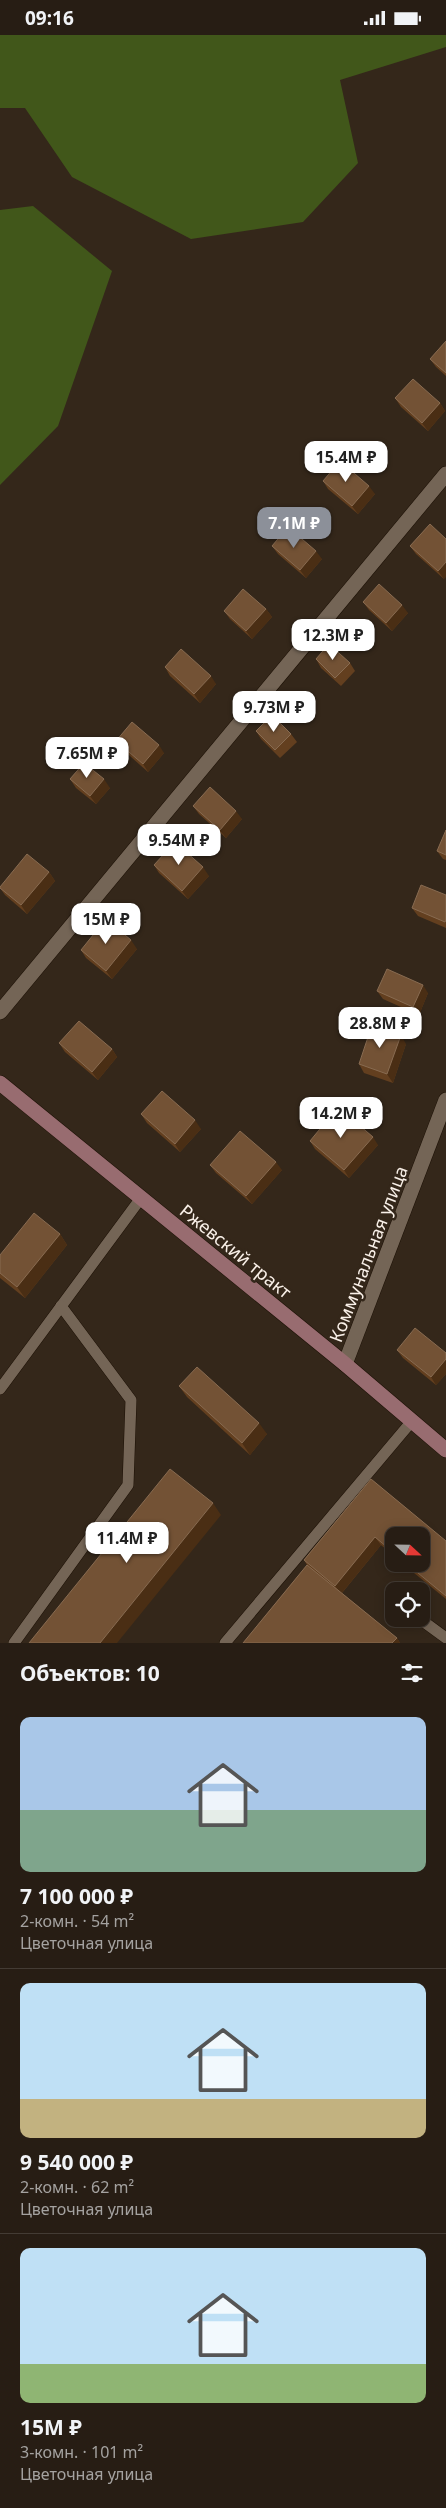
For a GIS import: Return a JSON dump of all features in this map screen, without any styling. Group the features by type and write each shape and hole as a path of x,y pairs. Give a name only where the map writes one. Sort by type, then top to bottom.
{"main road":[{"name":"Ржевский тракт","path":"0,1083 346,1364 446,1450"}],"street":[{"path":"0,1012 446,475"},
{"name":"Коммунальная улица","path":"346,1364 446,1100"}],"lane":[{"path":"0,1389 141,1198"},
{"path":"14,1643 128,1485 131,1400 61,1306"},
{"path":"225,1643 412,1421"},
{"path":"430,1627 446,1639"}],"green space":[{"path":"0,35 446,35 446,47 340,80 358,163 303,222 191,239 72,177 25,108 0,108"},
{"path":"33,206 112,271 58,426 0,485 0,210"}],"building":[{"path":"446,341 446,373 430,359"},
{"path":"413,379 440,403 422,423 395,398"},
{"path":"340,461 369,486 352,506 323,481"},
{"path":"430,524 446,539 446,562 438,571 410,546"},
{"path":"288,527 316,551 300,570 272,546"},
{"path":"379,584 402,605 386,623 363,602"},
{"path":"243,589 266,609 246,631 224,611"},
{"path":"329,644 350,663 335,678 316,659"},
{"path":"181,649 211,676 194,694 165,667"},
{"path":"272,715 291,734 275,750 256,731"},
{"path":"132,722 159,745 143,764 116,741"},
{"path":"84,763 104,779 90,796 70,779"},
{"path":"210,787 236,811 220,830 193,806"},
{"path":"446,830 446,855 437,851"},
{"path":"175,842 203,867 182,891 154,865"},
{"path":"27,854 49,872 21,905 0,887"},
{"path":"421,885 446,895 445,922 412,908"},
{"path":"106,919 131,940 106,971 81,950"},
{"path":"387,969 423,985 413,1007 377,991"},
{"path":"79,1021 112,1049 92,1072 59,1043"},
{"path":"372,1025 401,1035 387,1074 359,1064"},
{"path":"162,1091 195,1120 175,1144 141,1114"},
{"path":"338,1107 373,1137 344,1170 310,1141"},
{"path":"240,1131 276,1162 246,1196 210,1165"},
{"path":"34,1213 60,1234 17,1287 0,1273 0,1255"},
{"path":"415,1328 446,1353 446,1359 431,1377 397,1350"},
{"path":"197,1367 259,1423 242,1443 179,1386"},
{"path":"170,1469 213,1503 100,1643 29,1643"},
{"path":"371,1479 429,1527 385,1527 385,1545 375,1537 335,1586 304,1560"},
{"path":"430,1528 446,1541 446,1596 418,1573 430,1573"},
{"path":"307,1565 397,1638 392,1643 243,1643"}]}
